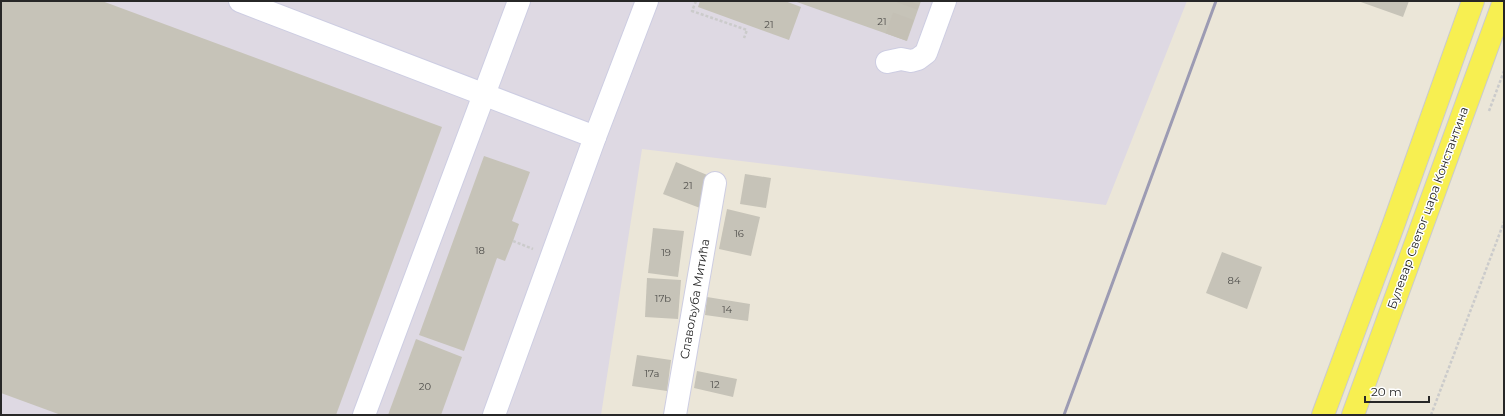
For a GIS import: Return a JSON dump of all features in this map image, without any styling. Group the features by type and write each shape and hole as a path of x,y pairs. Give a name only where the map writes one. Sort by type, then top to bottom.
{"main road":[{"path":"1323,415 1393,226 1473,1"},
{"name":"Булевар Светог цара Константина","path":"1353,415 1504,1"}],"street":[{"path":"240,1 595,137"},
{"path":"364,415 519,1"},
{"path":"494,415 595,137 647,1"},
{"path":"888,62 901,60 911,61 918,59 926,53 945,1"},
{"name":"Славољуба Митића","path":"675,415 715,184"}],"path":[{"path":"696,1 692,11 747,30 744,38"},
{"path":"1431,415 1504,222"}],"shaded area":[{"path":"1,1 1187,1 1106,205 642,149 601,415 1,415"}],"building":[{"path":"1,1 102,1 442,127 336,415 61,415 1,393"},
{"path":"700,1 785,1 801,7 789,40 698,7"},
{"path":"794,1 921,1 907,41"},
{"path":"1358,1 1409,1 1403,17"},
{"path":"484,156 530,172 512,221 519,224 513,241 505,261 497,258 464,351 419,335"},
{"path":"676,162 712,177 700,208 663,194"},
{"path":"745,174 771,178 766,208 740,204"},
{"path":"727,209 760,217 751,256 719,249"},
{"path":"653,228 684,231 678,277 648,273"},
{"path":"1222,252 1262,267 1247,309 1206,293"},
{"path":"647,278 681,280 678,319 645,317"},
{"path":"707,297 750,304 748,321 705,315"},
{"path":"416,339 462,357 441,415 388,415"},
{"path":"637,355 671,360 667,391 632,386"},
{"path":"697,371 737,379 733,397 694,388"}],"tunnel":[{"path":"896,37 909,1"}],"railway":[{"path":"1064,415 1216,1"}]}
